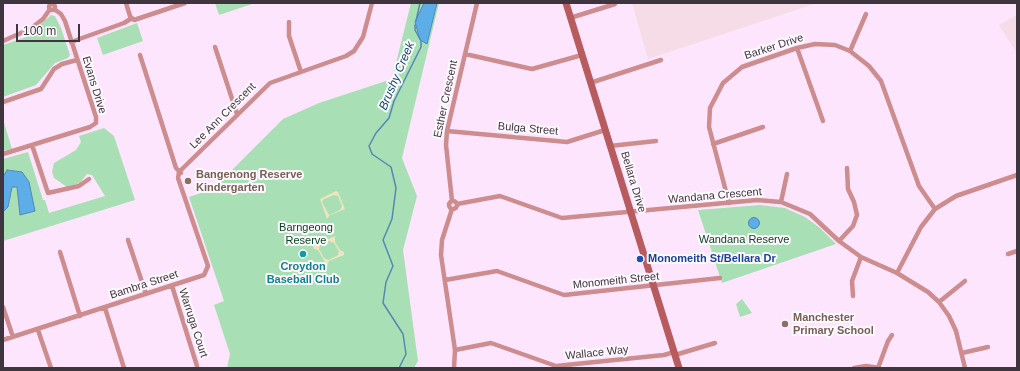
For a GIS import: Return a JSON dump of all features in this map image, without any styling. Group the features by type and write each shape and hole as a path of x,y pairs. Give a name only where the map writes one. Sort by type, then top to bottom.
{"main road":[{"name":"Bellara Drive","path":"566,3 679,368"}],"street":[{"path":"126,3 132,18"},
{"path":"71,42 124,23 132,18 137,19 185,3"},
{"name":"Lee Ann Crescent","path":"180,173 237,114 270,83 346,56 354,51 363,37 372,3"},
{"name":"Esther Crescent","path":"452,201 446,145 447,131 478,3"},
{"path":"570,18 615,4"},
{"path":"3,41 30,29 42,19 51,5"},
{"name":"Evans Drive","path":"3,154 90,127 96,123 96,117 63,17 51,5"},
{"path":"850,51 866,14"},
{"path":"289,22 289,36 301,72"},
{"name":"Barker Drive","path":"729,203 709,127 710,108 723,83 742,67 797,48 815,44 835,45 850,51 869,66 882,81 919,186 935,209"},
{"path":"215,47 237,114"},
{"path":"797,48 823,121"},
{"path":"465,54 532,69 582,55"},
{"name":"Bambra Street","path":"3,340 38,330 204,275 208,268 178,178 180,173 140,55"},
{"path":"3,102 41,89 54,69 62,64 77,60"},
{"path":"590,83 661,60"},
{"path":"713,144 763,127"},
{"name":"Bulga Street","path":"447,131 567,142 605,130"},
{"path":"610,146 656,141"},
{"path":"32,145 48,193 79,186 89,179"},
{"path":"839,241 853,226 857,216 854,202 848,189 847,168"},
{"path":"781,202 787,174"},
{"path":"897,273 921,227 935,209 956,196 1017,175"},
{"name":"Wandana Crescent","path":"457,204 500,196 562,218 757,200 781,202 810,214 839,241 862,258 897,273 923,288 939,302 949,316 956,331 965,368"},
{"path":"452,208 456,208 457,204 455,201 452,201 449,205 452,208 442,240 441,255 455,350 454,368"},
{"path":"128,240 146,294"},
{"path":"60,252 80,316"},
{"path":"1008,254 1017,252"},
{"path":"853,296 852,281 862,258"},
{"name":"Monomeith Street","path":"445,280 497,271 564,295 720,278"},
{"path":"939,302 965,281"},
{"name":"Warruga Court","path":"172,286 197,366"},
{"path":"3,307 12,337"},
{"path":"105,308 124,368"},
{"path":"38,330 51,368"},
{"path":"854,368 866,366 879,368 888,341 892,335"},
{"name":"Wallace Way","path":"455,350 491,343 556,366 674,354 715,343"},
{"path":"962,352 988,347"}],"shaded area":[{"path":"632,3 817,3 648,59"},
{"path":"1017,15 1017,53 999,25"}],"green space":[{"path":"215,3 255,3 219,15"},
{"name":"Barngeong Reserve","path":"411,3 439,3 402,158 417,196 403,250 418,361 414,368 227,368 230,354 214,305 224,301 189,197 213,189 283,119 319,103 392,79"},
{"path":"51,15 55,16 61,28 70,55 68,58 55,63 36,85 3,97 3,45 26,37"},
{"path":"137,23 143,41 103,55 97,38"},
{"path":"3,119 12,149 3,151"},
{"path":"104,128 114,136 135,200 3,241 3,159 28,152 43,200 45,200 49,213 105,196 92,175 87,174 80,183 67,187 54,178 52,172 54,163 76,150 81,142 79,136"},
{"name":"Wandana Reserve","path":"760,205 785,208 805,217 820,228 836,244 722,283 698,210"},
{"path":"742,299 752,313 740,317 736,304"}],"sand":[{"path":"336,191 338,192 345,209 330,215 327,219 320,199","holes":["334,195 338,196 342,206 340,210 329,215 322,202 324,199"]},
{"path":"335,236 335,242 340,250 344,252 344,255 329,261 327,266 318,250 314,249 313,246","holes":["329,241 334,243 339,251 338,255 329,260 324,258 319,249 320,245"]}],"water":[{"path":"424,3 437,3 427,44 420,40 415,22"},
{"path":"7,170 22,172 29,182 35,211 20,215 17,187 12,187 8,207 3,212 3,177"},
{"path":"752,218 756,218 758,219 758,227 752,228 749,225 749,221"}],"waterway":[{"name":"Brushy Creek","path":"416,21 420,3"},
{"name":"Brushy Creek","path":"399,368 406,354 403,334 383,303 386,282 393,266 383,240 392,219 396,188 391,167 372,154 369,146 376,133 389,118 394,101 421,47 421,41 415,30 415,25"}],"place":[{"name":"Bangenong Reserve Kindergarten","path":"188,181"},
{"name":"Croydon Baseball Club","path":"303,254"},
{"name":"Monomeith St/Bellara Dr","path":"640,259"},
{"name":"Manchester Primary School","path":"785,324"}]}
